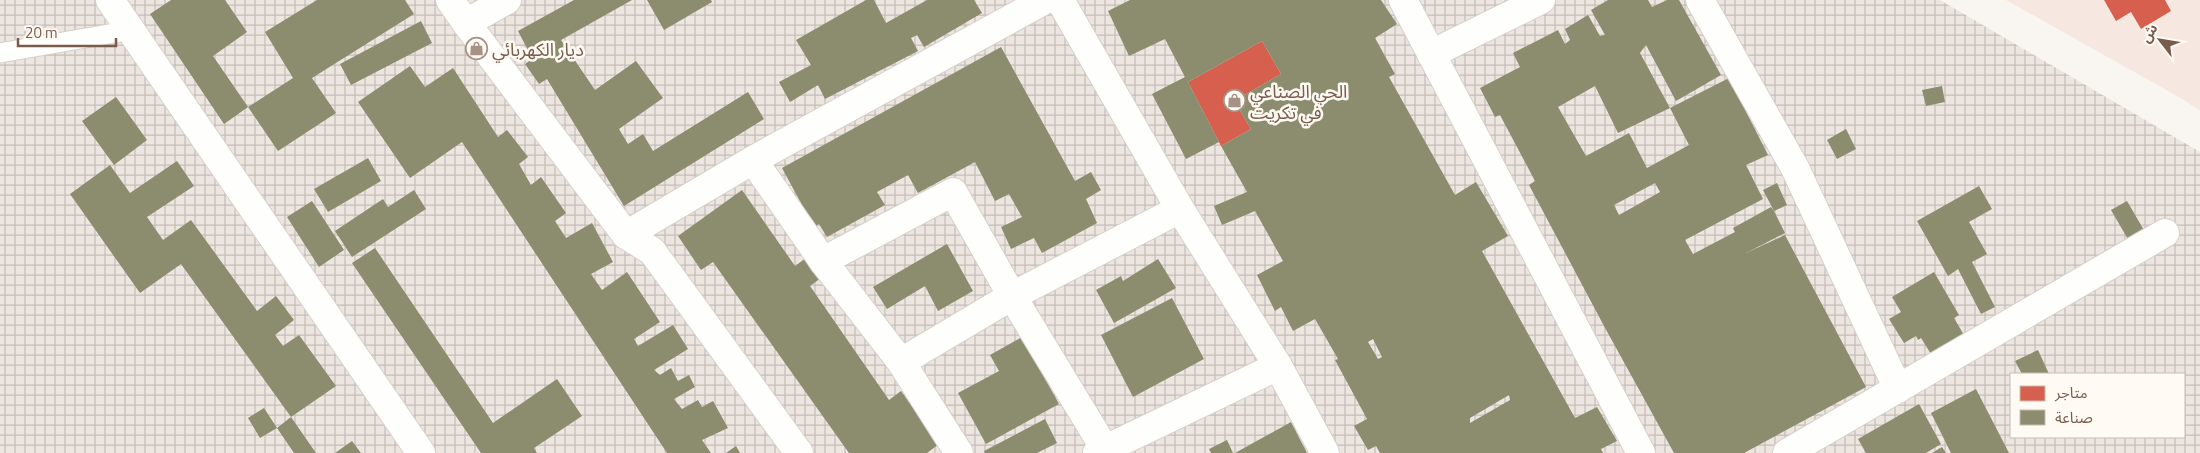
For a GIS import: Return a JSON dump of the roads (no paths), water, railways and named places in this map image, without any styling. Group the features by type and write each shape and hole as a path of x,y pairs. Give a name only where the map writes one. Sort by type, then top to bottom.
{"street":[{"path":"110,0 421,453"},
{"path":"450,0 626,235 652,251 799,453"},
{"path":"466,23 507,0"},
{"path":"626,235 752,160 1045,0"},
{"path":"1060,0 1180,209 1278,366 1325,453"},
{"path":"1403,0 1641,453"},
{"path":"1431,54 1542,0"},
{"path":"1700,0 1794,168 1898,390"},
{"path":"752,160 823,261 901,362 960,453"},
{"path":"823,261 953,192 1101,451 1278,366"},
{"path":"901,362 1012,296 1180,209"},
{"path":"1787,453 2165,233"}],"lane":[{"path":"0,53 132,30"}],"place":[{"name":"ديار الكهربائي","path":"476,49"},
{"name":"الحي الصناعي في تكريت","path":"1234,101"}]}
